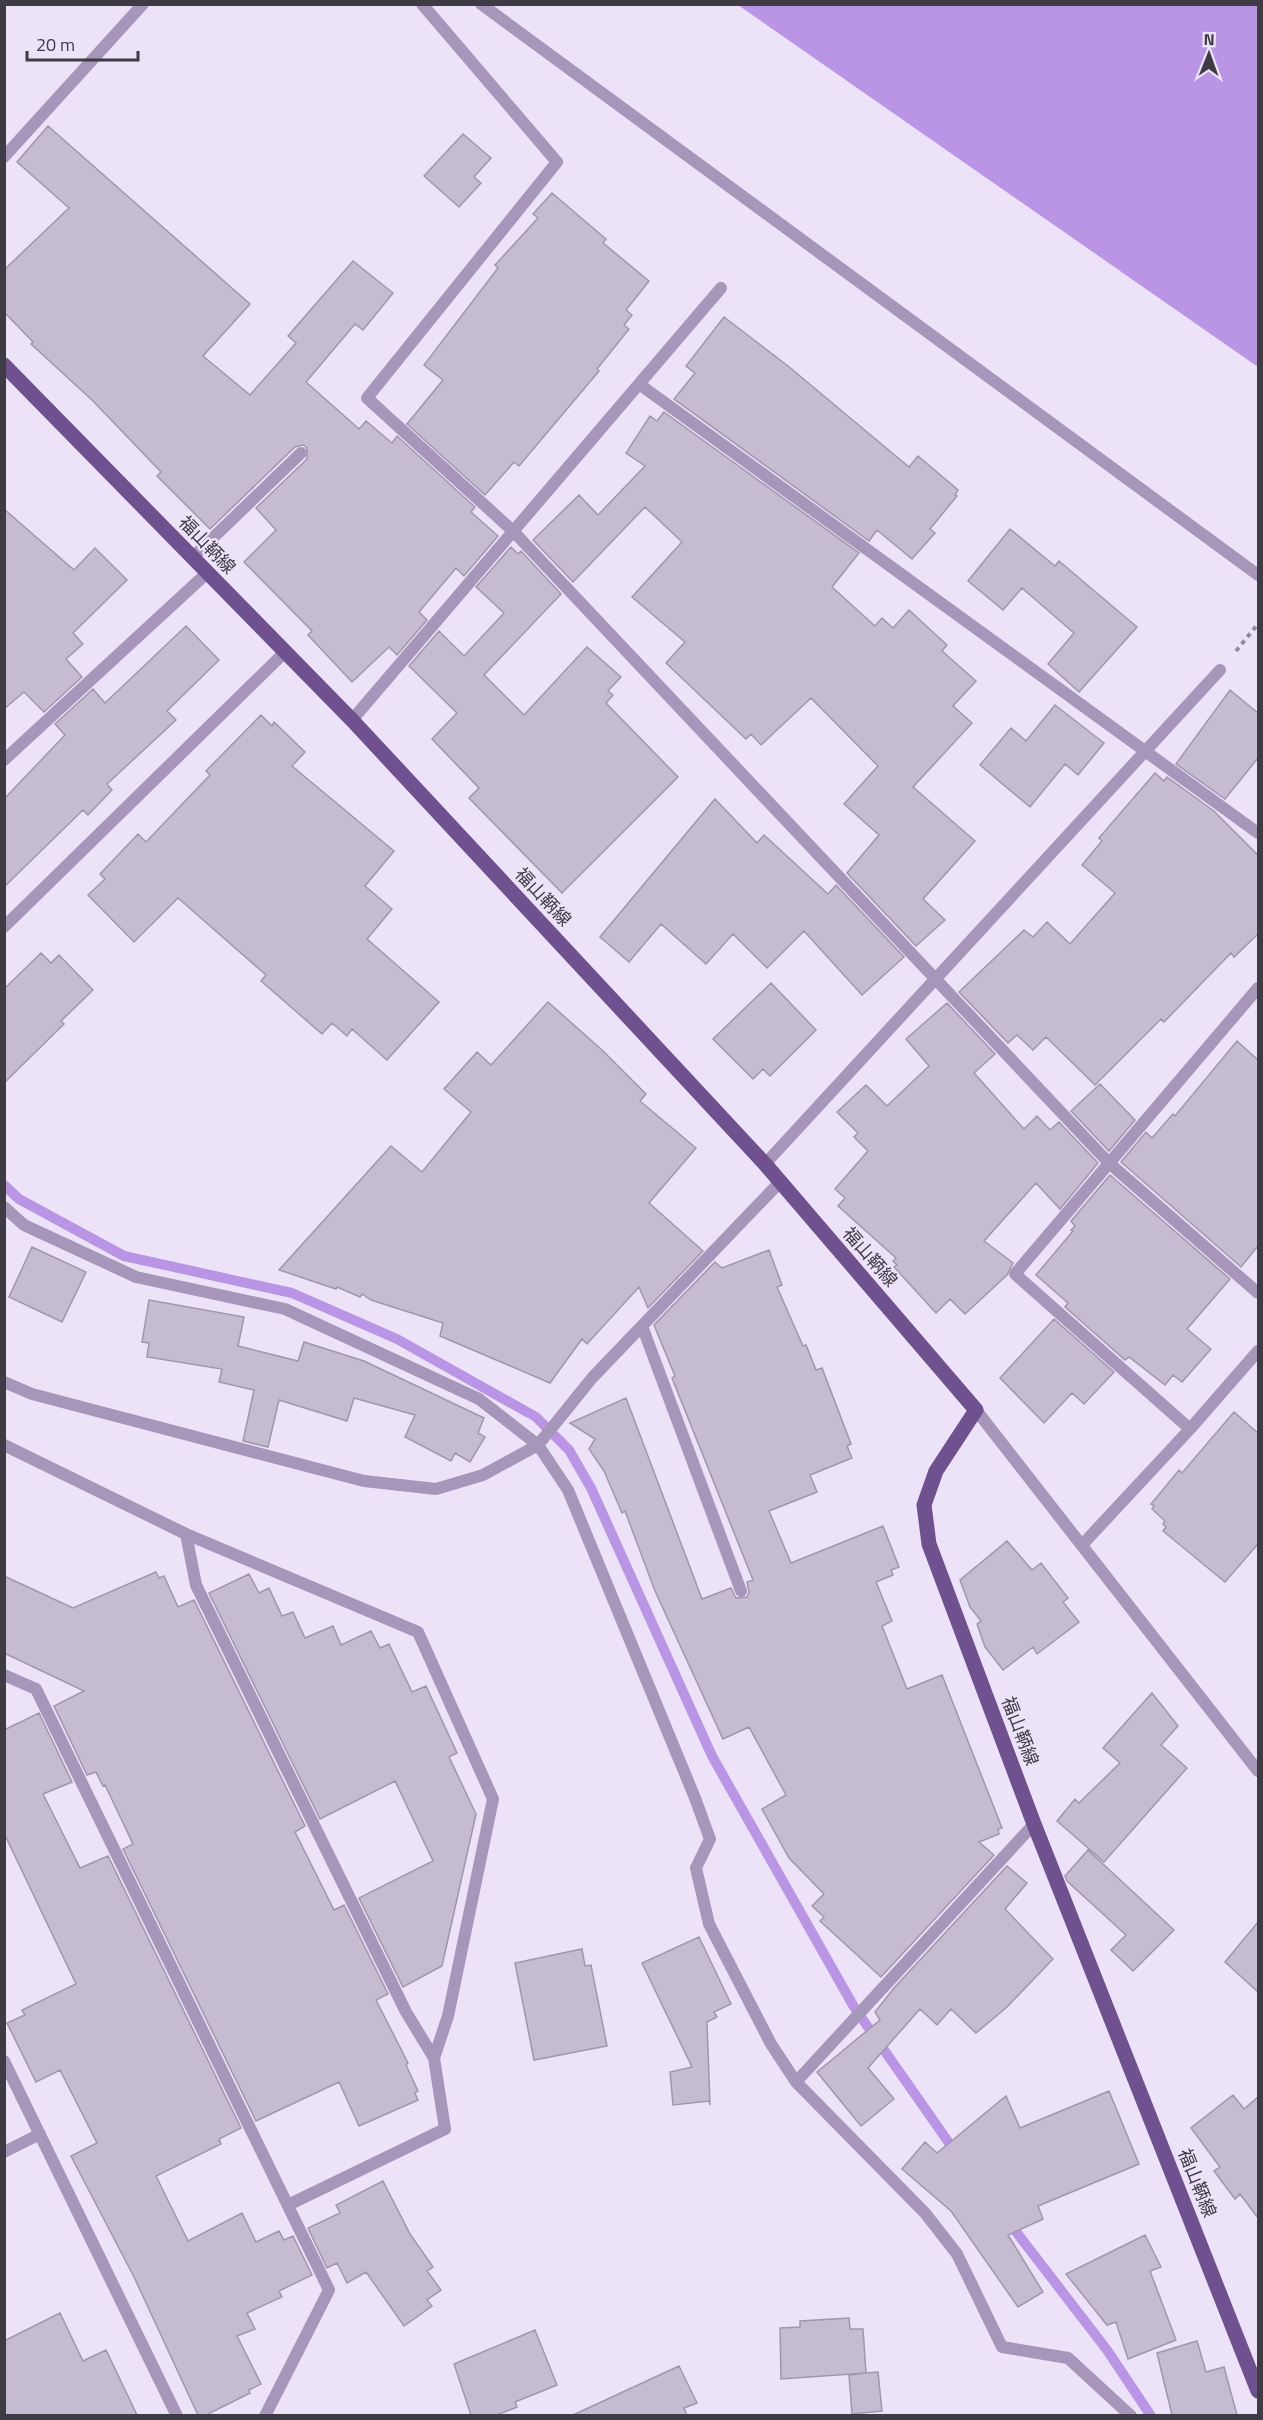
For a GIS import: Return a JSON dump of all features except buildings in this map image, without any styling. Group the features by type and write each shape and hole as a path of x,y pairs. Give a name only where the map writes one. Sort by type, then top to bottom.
{"main road":[{"name":"福山鞆線","path":"4,365 352,720 765,1164 976,1410 936,1471 924,1505 929,1544 1034,1824 1258,2391"}],"street":[{"path":"4,157 143,4"},
{"path":"422,4 557,162 367,398 513,531 1109,1163 1258,1293"},
{"path":"481,4 1258,574"},
{"path":"352,720 721,288"},
{"path":"639,384 1258,832"},
{"path":"192,558 301,453"},
{"path":"4,760 207,573"},
{"path":"4,927 285,652"},
{"path":"765,1164 1221,670"},
{"path":"1190,1430 1015,1274 1258,987"},
{"path":"4,1382 32,1394 364,1481 436,1489 483,1475 542,1441 592,1378 780,1182"},
{"path":"4,1207 24,1225 136,1277 285,1309 479,1399 542,1441 568,1490 695,1798 710,1839 696,1868 709,1924 771,2044 796,2082 925,2213 957,2254 1002,2347 1068,2358 1131,2415"},
{"path":"642,1326 741,1591"},
{"path":"1082,1545 1190,1430 1258,1351"},
{"path":"976,1410 1258,1771"},
{"path":"4,1445 186,1534 418,1632 493,1799 448,2016 434,2058"},
{"path":"186,1534 196,1585 406,2012 434,2058 445,2128 288,2205"},
{"path":"4,1675 36,1689 329,2290 265,2415"},
{"path":"796,2082 1034,1824"},
{"path":"4,2061 177,2415"},
{"path":"4,2151 40,2134"}],"path":[{"path":"1221,670 1258,624"}],"shaded area":[{"path":"738,5 1258,5 1258,367"}],"waterway":[{"path":"4,1185 19,1199 124,1256 292,1293 397,1339 536,1417 569,1450 591,1488 712,1756 854,2007 956,2153"},
{"path":"1007,2220 1107,2350 1151,2416"}]}
